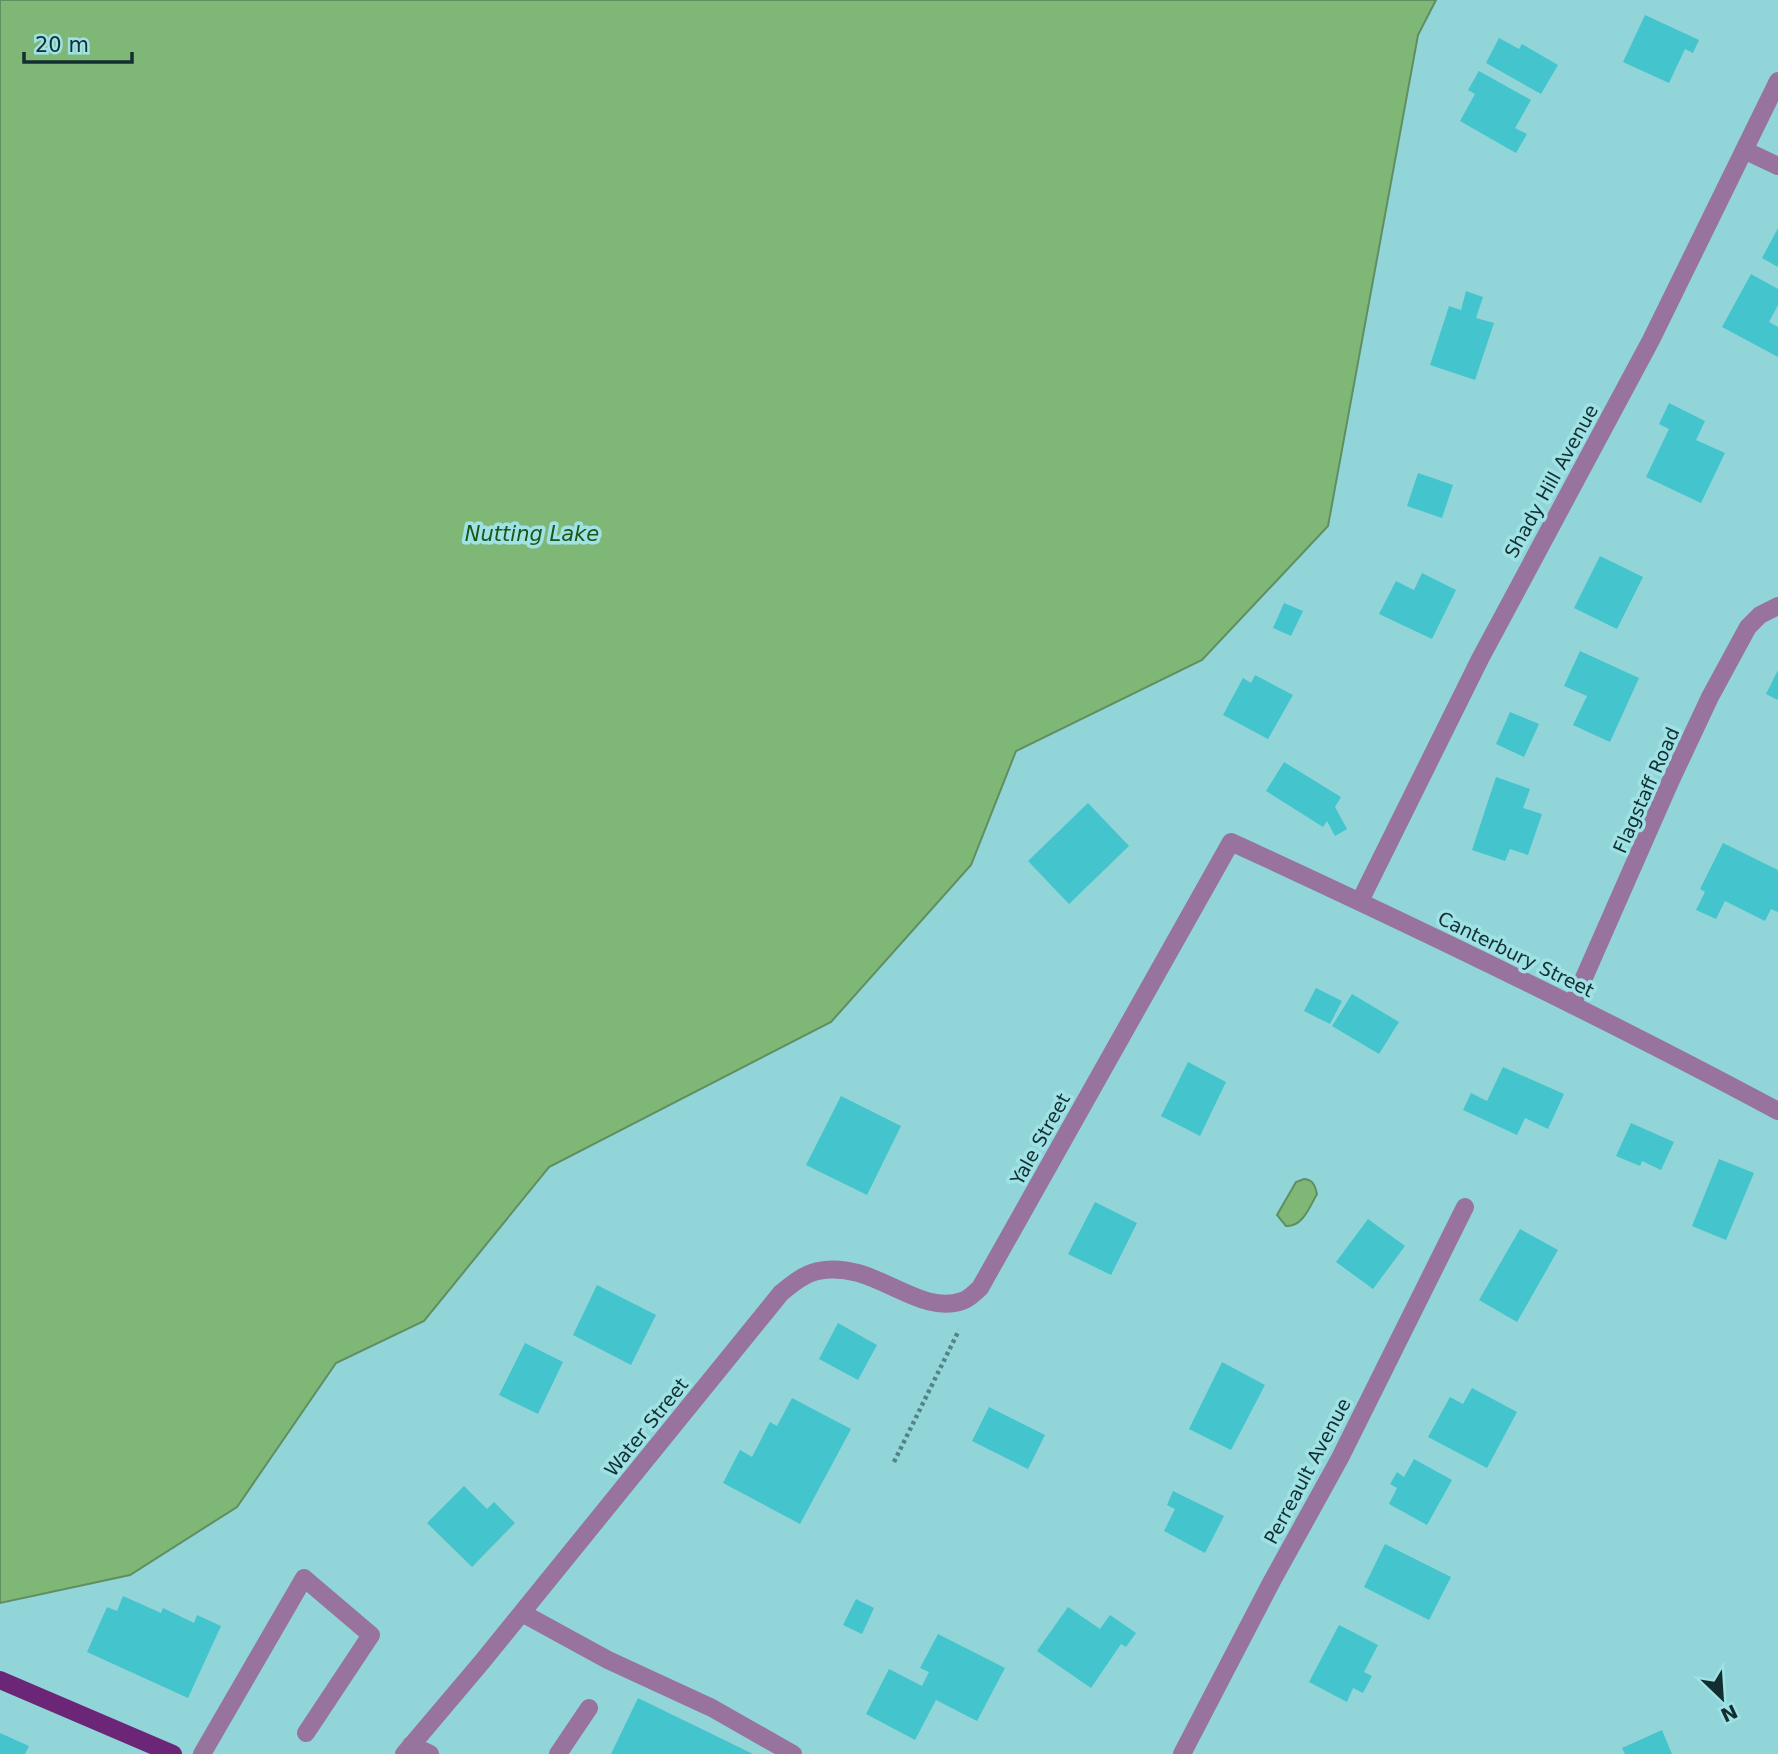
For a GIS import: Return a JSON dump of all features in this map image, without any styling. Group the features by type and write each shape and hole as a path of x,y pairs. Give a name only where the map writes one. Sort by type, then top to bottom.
{"main road":[{"path":"0,1680 173,1754"}],"street":[{"name":"Shady Hill Avenue","path":"1360,901 1479,659 1651,340 1778,81"},
{"path":"1744,150 1778,166"},
{"name":"Flagstaff Road","path":"1573,1004 1710,697 1748,627 1760,615 1777,606"},
{"name":"Canterbury Street","path":"1231,842 1573,1004 1778,1111"},
{"name":"Yale Street","path":"980,1288 1231,842"},
{"name":"Perreault Avenue","path":"1182,1754 1340,1458 1465,1207"},
{"name":"Water Street","path":"407,1750 522,1613 781,1293 796,1280 816,1271 839,1269 865,1273 934,1304 965,1300 980,1288"},
{"path":"202,1754 304,1578 371,1635 306,1733"},
{"path":"522,1613 608,1660 712,1708 793,1754"},
{"path":"558,1754 589,1707"},
{"path":"407,1750 430,1754"}],"path":[{"path":"894,1462 980,1288"}],"water":[{"name":"Nutting Lake","path":"0,0 1436,0 1418,35 1328,526 1202,660 1016,751 971,865 831,1022 549,1167 424,1321 336,1363 237,1507 130,1575 0,1603"},
{"path":"1310,1180 1317,1194 1301,1219 1286,1226 1277,1215 1296,1182"}],"building":[{"path":"1645,15 1699,40 1693,53 1685,49 1669,83 1623,62"},
{"path":"1499,38 1519,49 1522,44 1558,65 1541,94 1486,63"},
{"path":"1479,71 1531,100 1515,128 1527,134 1516,153 1460,121 1475,94 1468,90"},
{"path":"1778,228 1778,267 1762,258"},
{"path":"1751,274 1778,289 1778,305 1769,322 1778,327 1778,357 1722,327"},
{"path":"1466,291 1483,297 1476,318 1494,323 1475,380 1430,365 1449,306 1461,310"},
{"path":"1669,403 1705,421 1696,440 1725,453 1701,503 1646,477 1669,429 1659,424"},
{"path":"1418,473 1453,485 1442,518 1407,506"},
{"path":"1600,556 1643,577 1617,629 1574,608"},
{"path":"1422,573 1456,590 1432,639 1379,614 1396,581 1414,590"},
{"path":"1284,603 1303,611 1291,636 1273,628"},
{"path":"1580,651 1639,678 1610,742 1573,725 1587,696 1564,686"},
{"path":"1778,670 1778,700 1766,694"},
{"path":"1255,675 1293,695 1268,739 1223,715 1243,678 1251,683"},
{"path":"1510,712 1539,724 1524,757 1496,744"},
{"path":"1284,762 1341,797 1335,807 1347,829 1335,836 1327,821 1323,827 1266,791"},
{"path":"1496,777 1530,789 1523,808 1542,814 1528,855 1510,849 1505,861 1472,850"},
{"path":"1088,803 1129,846 1069,904 1028,861"},
{"path":"1723,843 1778,870 1778,912 1771,909 1765,921 1725,901 1716,919 1696,910 1705,892 1700,889"},
{"path":"1316,988 1342,1001 1330,1024 1304,1011"},
{"path":"1352,994 1399,1022 1379,1054 1332,1026"},
{"path":"1188,1062 1226,1082 1200,1136 1161,1116"},
{"path":"1503,1067 1564,1094 1548,1129 1525,1118 1517,1135 1463,1110 1471,1093 1487,1101"},
{"path":"841,1096 901,1126 867,1195 806,1165"},
{"path":"1631,1123 1674,1142 1661,1170 1642,1161 1640,1166 1616,1156"},
{"path":"1719,1159 1754,1173 1726,1240 1692,1226"},
{"path":"1095,1202 1137,1223 1111,1275 1068,1254"},
{"path":"1368,1219 1405,1246 1373,1289 1336,1262"},
{"path":"1520,1229 1558,1250 1517,1322 1479,1300"},
{"path":"597,1285 656,1315 631,1365 573,1335"},
{"path":"838,1323 877,1345 858,1380 819,1359"},
{"path":"525,1343 563,1362 538,1414 499,1395"},
{"path":"1222,1362 1265,1385 1231,1450 1189,1429"},
{"path":"1472,1388 1517,1412 1487,1468 1428,1437 1450,1397 1463,1404"},
{"path":"792,1398 851,1429 800,1524 723,1483 740,1450 752,1457 770,1422 777,1426"},
{"path":"989,1407 1045,1435 1028,1469 972,1441"},
{"path":"1414,1459 1452,1480 1427,1525 1389,1504 1397,1488 1390,1484 1397,1472 1404,1477"},
{"path":"464,1486 487,1509 494,1502 515,1523 472,1567 427,1523"},
{"path":"1173,1491 1224,1516 1205,1553 1164,1531 1175,1509 1167,1505"},
{"path":"1385,1544 1451,1577 1429,1620 1364,1587"},
{"path":"123,1596 161,1613 163,1608 194,1623 197,1615 221,1626 188,1698 87,1652 107,1607 117,1611"},
{"path":"856,1599 874,1608 862,1634 843,1625"},
{"path":"1068,1607 1100,1629 1110,1615 1136,1633 1126,1647 1121,1644 1091,1688 1037,1651"},
{"path":"1339,1625 1378,1645 1364,1672 1372,1676 1363,1693 1353,1688 1347,1702 1309,1682"},
{"path":"938,1634 1005,1668 977,1721 936,1700 915,1740 866,1714 889,1669 922,1686 929,1672 920,1668"},
{"path":"638,1698 753,1754 611,1754"},
{"path":"1662,1730 1672,1754 1625,1754 1622,1748"},
{"path":"0,1733 29,1746 25,1754 0,1754"}]}
